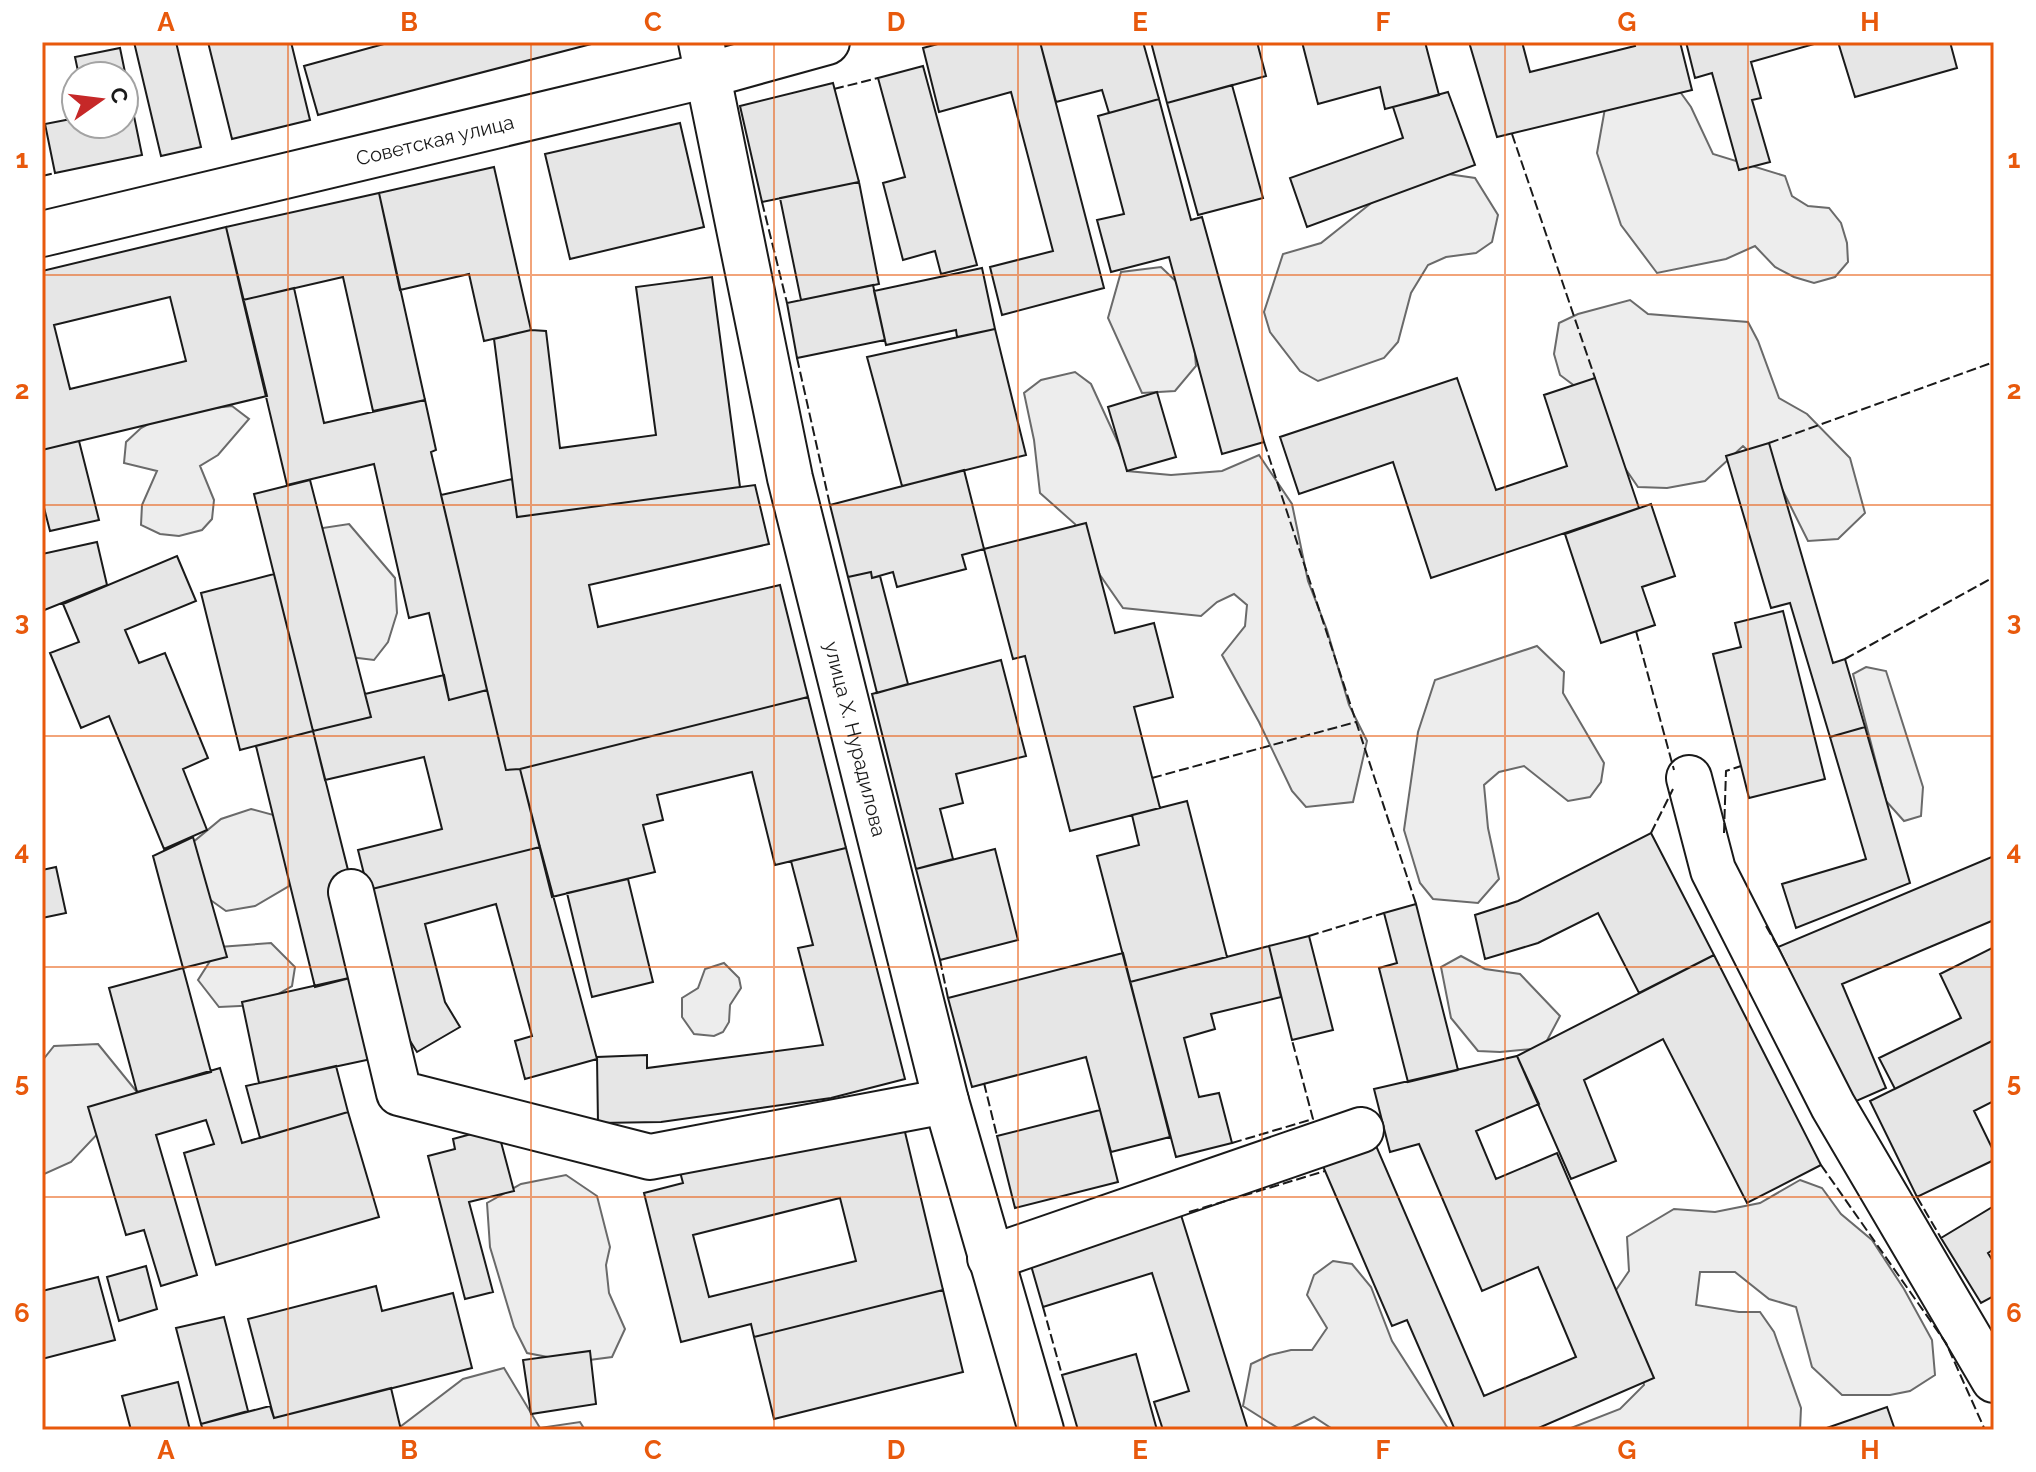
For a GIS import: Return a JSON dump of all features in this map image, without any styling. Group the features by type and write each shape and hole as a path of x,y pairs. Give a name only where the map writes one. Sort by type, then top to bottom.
{"street":[{"name":"Советская улица","path":"42,234 704,58 827,42"},
{"name":"улица Х. Нурадилова","path":"704,58 790,478 946,1101 1041,1430"},
{"path":"1689,778 1713,870 1833,1106 1994,1380"},
{"path":"351,892 399,1093 650,1157 946,1101"},
{"path":"990,1258 1361,1130"}],"shaded area":[{"path":"1673,82 1691,107 1713,154 1785,176 1792,196 1808,206 1829,208 1841,223 1847,243 1848,262 1835,277 1814,283 1794,277 1775,267 1755,246 1726,259 1657,273 1621,225 1597,153 1607,97"},
{"path":"1441,173 1475,178 1498,215 1492,242 1476,253 1446,257 1428,265 1411,293 1398,342 1384,358 1318,381 1300,371 1270,332 1264,312 1283,254 1321,243 1375,200"},
{"path":"1161,267 1184,289 1191,309 1196,366 1175,391 1142,393 1108,318 1121,272"},
{"path":"1630,300 1648,314 1748,322 1779,398 1807,414 1850,458 1865,513 1838,539 1808,541 1775,475 1743,446 1705,481 1667,488 1638,487 1618,458 1584,393 1560,375 1554,354 1559,323 1578,314"},
{"path":"1075,372 1091,384 1126,460 1127,471 1171,475 1222,471 1259,455 1292,504 1308,581 1327,630 1349,705 1367,741 1353,802 1306,807 1292,791 1222,655 1245,626 1247,605 1234,594 1217,602 1201,616 1123,608 1100,575 1075,524 1040,493 1034,440 1024,393 1041,380"},
{"path":"232,406 249,419 218,455 200,466 214,500 212,519 202,530 179,536 160,534 141,525 142,505 157,471 124,463 126,442 141,428 169,413"},
{"path":"349,524 395,578 397,613 388,642 374,660 350,657 316,529"},
{"path":"1537,646 1564,672 1563,693 1604,763 1601,782 1590,797 1568,801 1524,766 1499,772 1484,785 1488,828 1499,879 1478,903 1433,899 1420,883 1404,830 1418,732 1435,680"},
{"path":"1866,667 1886,671 1923,787 1921,816 1904,821 1886,801 1853,674"},
{"path":"251,809 281,817 296,849 289,886 255,906 226,911 195,889 186,848 221,819"},
{"path":"271,943 295,967 292,986 259,1005 219,1007 198,980 219,947"},
{"path":"1461,956 1485,969 1520,974 1560,1016 1543,1048 1478,1051 1451,1018 1441,967"},
{"path":"724,963 739,978 741,988 730,1005 729,1022 723,1032 714,1036 694,1034 682,1017 682,998 698,988 705,969"},
{"path":"98,1044 137,1092 71,1162 42,1175 42,1061 54,1046"},
{"path":"566,1175 597,1196 610,1247 606,1265 609,1293 625,1329 612,1357 574,1362 527,1353 514,1327 490,1247 487,1203 521,1184"},
{"path":"1800,1180 1822,1188 1841,1214 1872,1240 1932,1340 1935,1375 1910,1391 1890,1395 1842,1395 1812,1367 1796,1307 1769,1299 1735,1272 1700,1272 1696,1305 1760,1312 1774,1332 1801,1408 1800,1430 1566,1430 1620,1409 1644,1385 1634,1338 1614,1293 1629,1271 1627,1237 1674,1209 1715,1212 1760,1203"},
{"path":"1333,1261 1352,1264 1371,1287 1392,1341 1449,1430 1334,1430 1314,1417 1281,1430 1243,1406 1251,1364 1291,1350 1312,1350 1327,1328 1307,1295 1314,1275"},
{"path":"504,1368 540,1428 580,1422 585,1430 396,1430 463,1379"}],"building":[{"path":"134,42 176,42 201,147 161,156"},
{"path":"208,42 291,42 310,120 232,139"},
{"path":"391,42 599,42 318,115 304,66"},
{"path":"945,42 1040,42 1104,288 1002,315 990,267 1053,251 1011,92 939,112 923,48"},
{"path":"1040,42 1143,42 1159,99 1109,113 1102,90 1056,102"},
{"path":"1151,42 1257,42 1266,76 1167,103"},
{"path":"1302,42 1425,42 1439,95 1385,109 1380,87 1318,104"},
{"path":"1469,42 1522,42 1530,72 1635,46 1634,42 1680,42 1692,90 1497,137"},
{"path":"1686,42 1821,42 1751,62 1761,98 1752,100 1770,162 1739,170 1712,73 1695,78"},
{"path":"1838,42 1950,42 1957,68 1855,97"},
{"path":"120,48 122,60 76,60 75,57"},
{"path":"923,66 977,265 941,274 935,251 903,260 883,183 905,177 878,78"},
{"path":"833,83 859,182 762,202 740,106"},
{"path":"1232,85 1263,198 1198,215 1167,103"},
{"path":"1448,92 1475,165 1307,227 1290,178 1403,138 1393,107"},
{"path":"1159,99 1191,220 1202,217 1264,442 1222,454 1169,257 1111,272 1097,220 1124,214 1098,116"},
{"path":"60,121 60,140 139,140 142,155 55,173 45,124"},
{"path":"680,123 704,227 570,259 545,154"},
{"path":"494,167 531,330 484,341 469,274 400,290 379,193"},
{"path":"859,182 879,284 801,300 780,198"},
{"path":"379,193 425,400 373,411 343,277 243,300 226,227"},
{"path":"226,227 267,396 42,450 42,271","holes":["170,297 186,361 70,389 54,325"]},
{"path":"982,268 995,329 957,337 956,330 886,345 874,291"},
{"path":"712,277 740,487 517,517 494,339 531,330 546,331 560,448 656,435 636,287"},
{"path":"873,285 885,340 797,358 787,303"},
{"path":"294,288 324,423 425,400 436,450 431,452 487,690 449,700 429,613 409,618 374,464 287,485 243,300"},
{"path":"995,329 1026,455 902,486 867,357"},
{"path":"1457,378 1496,490 1567,466 1544,395 1595,378 1639,508 1431,578 1393,462 1299,494 1280,437"},
{"path":"1157,392 1176,457 1127,471 1108,407"},
{"path":"79,441 99,520 50,531 42,500 42,450"},
{"path":"1769,443 1833,663 1845,659 1865,727 1830,737 1790,603 1771,608 1726,456"},
{"path":"964,470 984,549 962,555 966,569 897,587 893,572 872,578 871,572 848,577 830,505"},
{"path":"512,479 517,517 755,485 769,544 589,585 598,627 780,585 808,697 506,770 441,495"},
{"path":"310,480 371,717 313,731 254,494"},
{"path":"1651,504 1675,576 1642,587 1655,625 1601,643 1565,534"},
{"path":"1086,523 1115,633 1154,623 1173,697 1134,707 1160,808 1070,831 1025,656 1013,659 984,549"},
{"path":"97,542 107,585 42,611 42,554"},
{"path":"177,556 196,601 125,630 139,663 165,653 208,758 183,769 207,830 164,849 109,716 81,728 50,653 79,642 63,604"},
{"path":"871,572 872,578 880,576 908,684 877,693 848,577"},
{"path":"274,574 313,731 240,750 201,593"},
{"path":"1783,611 1825,779 1749,798 1713,654 1741,647 1735,623"},
{"path":"1001,660 1026,756 956,774 963,803 940,809 953,859 916,869 872,694"},
{"path":"444,675 449,700 487,690 506,770 520,769 540,847 368,890 358,850 442,829 424,757 325,780 313,731 371,717 365,694"},
{"path":"808,697 846,848 775,865 752,772 657,795 663,820 643,825 655,872 552,897 520,769"},
{"path":"1865,727 1910,883 1796,928 1782,884 1866,859 1830,737"},
{"path":"313,731 350,878 358,976 315,987 256,746"},
{"path":"1187,801 1227,957 1130,982 1097,856 1139,845 1132,815"},
{"path":"1651,833 1714,955 1639,993 1598,913 1538,943 1485,959 1475,915 1518,901"},
{"path":"193,837 227,957 183,968 153,856"},
{"path":"540,847 597,1059 525,1079 515,1041 532,1036 496,904 425,924 445,1002 460,1027 417,1052 402,1028 368,890"},
{"path":"846,848 905,1079 831,1098 661,1122 598,1123 597,1057 647,1055 647,1068 823,1045 798,948 813,945 791,861"},
{"path":"995,849 1018,940 940,960 916,869"},
{"path":"1994,856 1994,920 1842,984 1886,1088 1854,1102 1778,947"},
{"path":"56,867 66,913 42,918 42,870"},
{"path":"628,879 653,982 592,997 567,893"},
{"path":"1416,904 1458,1070 1408,1082 1379,968 1397,963 1384,913"},
{"path":"1309,936 1333,1030 1292,1040 1269,946"},
{"path":"1269,946 1281,997 1211,1014 1215,1029 1184,1038 1199,1097 1219,1093 1232,1143 1176,1157 1130,982"},
{"path":"1994,947 1994,1040 1895,1089 1879,1058 1961,1018 1940,974"},
{"path":"1123,953 1170,1137 1111,1152 1086,1057 972,1087 948,998"},
{"path":"1714,955 1821,1165 1747,1203 1663,1039 1584,1080 1616,1161 1571,1179 1517,1056"},
{"path":"183,968 211,1072 137,1092 109,988"},
{"path":"358,976 376,1058 259,1083 242,1002"},
{"path":"1994,1040 1994,1101 1974,1111 1994,1152 1994,1160 1917,1197 1870,1101"},
{"path":"1517,1056 1539,1104 1476,1131 1496,1179 1557,1153 1654,1378 1534,1430 1455,1430 1407,1320 1392,1326 1322,1164 1374,1141 1484,1396 1576,1357 1538,1267 1482,1291 1419,1144 1390,1152 1374,1089"},
{"path":"336,1066 348,1112 260,1138 246,1086"},
{"path":"220,1068 242,1143 348,1112 379,1217 216,1265 184,1153 214,1144 206,1120 156,1135 197,1275 161,1286 144,1230 126,1235 88,1107"},
{"path":"1100,1110 1118,1182 1015,1208 997,1136"},
{"path":"497,1127 514,1191 469,1202 493,1292 465,1299 428,1156 455,1149 453,1139"},
{"path":"904,1128 943,1290 754,1337 751,1324 681,1342 644,1193 683,1183 679,1168","holes":["840,1198 856,1261 709,1297 693,1235"]},
{"path":"1994,1206 1994,1249 1988,1253 1994,1263 1994,1296 1981,1303 1941,1238"},
{"path":"1181,1215 1248,1430 1163,1430 1154,1402 1189,1391 1152,1273 1043,1307 1030,1262"},
{"path":"146,1266 157,1309 119,1321 107,1277"},
{"path":"98,1277 115,1340 42,1359 42,1291"},
{"path":"376,1286 382,1311 453,1293 472,1368 274,1418 248,1319"},
{"path":"943,1290 963,1372 774,1419 754,1337"},
{"path":"224,1317 248,1411 201,1424 176,1328"},
{"path":"590,1351 596,1404 531,1414 523,1360"},
{"path":"1136,1354 1157,1430 1078,1430 1062,1375"},
{"path":"178,1382 190,1430 131,1430 122,1396"},
{"path":"391,1388 401,1430 203,1430 201,1424 270,1406 274,1418"},
{"path":"1887,1407 1895,1430 1821,1430"}],"fence":[{"path":"834,89 878,78"},
{"path":"1512,134 1595,378"},
{"path":"42,176 55,173"},
{"path":"762,202 787,303"},
{"path":"797,358 830,505"},
{"path":"1769,443 1994,362"},
{"path":"1264,442 1416,904"},
{"path":"1845,659 1994,577"},
{"path":"1636,631 1674,770"},
{"path":"1152,778 1356,722"},
{"path":"1724,833 1726,771 1741,766"},
{"path":"1651,833 1673,789"},
{"path":"1309,936 1384,913"},
{"path":"1766,926 1778,947"},
{"path":"940,960 948,998"},
{"path":"1232,1143 1313,1119 1292,1040"},
{"path":"984,1083 997,1136"},
{"path":"1821,1165 1946,1343 1985,1430"},
{"path":"1189,1212 1325,1171"},
{"path":"1917,1197 1941,1238"},
{"path":"1043,1307 1062,1375"}]}
